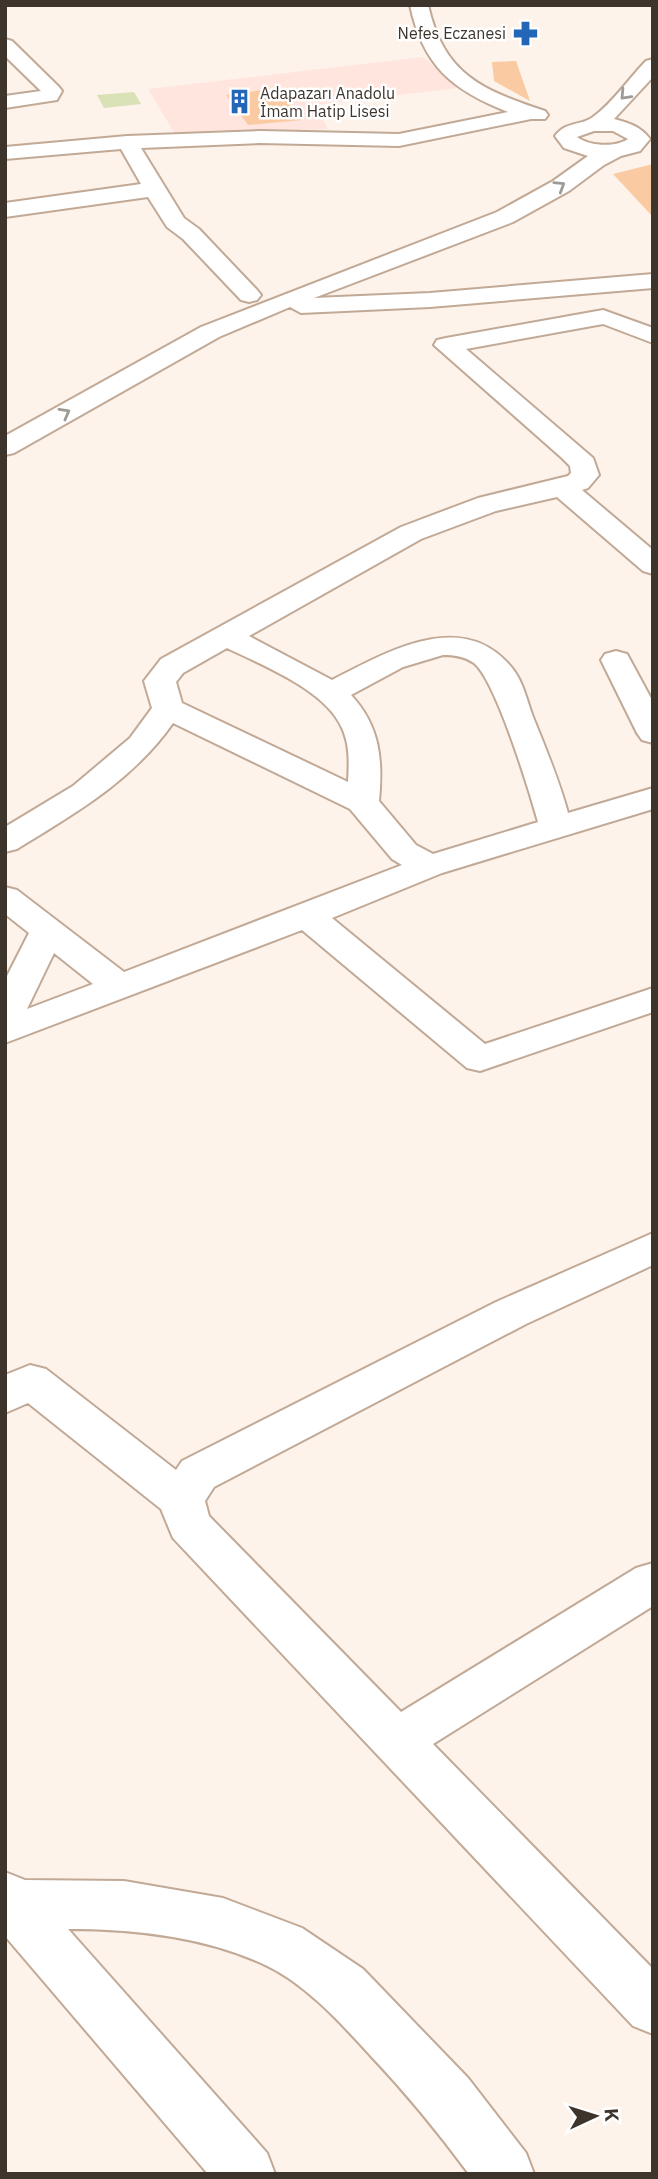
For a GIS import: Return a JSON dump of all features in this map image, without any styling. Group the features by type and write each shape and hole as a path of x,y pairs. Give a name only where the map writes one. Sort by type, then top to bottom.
{"street":[{"path":"419,5 427,34 440,60 464,81 496,100 532,113 573,136 590,150 631,142"},
{"path":"5,102 50,96 52,91 7,49"},
{"path":"5,447 210,332 258,302 480,209 525,187 566,156 573,136 597,125 653,65"},
{"path":"5,425 168,335 505,217 561,186 596,160 631,142 641,111"},
{"path":"5,153 127,142 260,137 399,140 532,113"},
{"path":"597,125 631,142 653,158"},
{"path":"127,142 176,222 258,302 430,300 653,281"},
{"path":"118,169 143,166"},
{"path":"5,210 155,188"},
{"path":"430,866 404,852 362,802 169,708 160,681 172,666 411,533 488,504 563,488 578,482 585,475 583,464 526,411 446,345 603,317 614,318 627,328 653,336"},
{"path":"563,488 653,565"},
{"path":"226,636 312,681 341,702 358,726 366,763 362,802"},
{"path":"329,694 392,661 441,646 464,646 484,656 501,674 543,783 556,828"},
{"path":"616,660 653,733"},
{"path":"5,842 85,793 141,745 169,708"},
{"path":"5,1031 430,866 653,798"},
{"path":"5,897 120,987"},
{"path":"307,916 480,1059 653,999"},
{"path":"5,1017 14,979 48,930"},
{"path":"181,1499 198,1474 511,1313 653,1248"},
{"path":"5,1396 30,1381 181,1499 190,1525 195,1531 653,2008"},
{"path":"397,1740 653,1581"},
{"path":"9,1900 246,2174"},
{"path":"9,1900 124,1905 223,1923 283,1946 344,1987 448,2098 505,2174"}],"shaded area":[{"path":"423,57 458,88 315,105 328,129 175,134 148,89"}],"green space":[{"path":"134,92 141,104 104,108 97,95"}],"building":[{"path":"516,61 530,101 494,81 492,62"},
{"path":"278,88 302,120 248,125 226,95"},
{"path":"653,164 653,217 613,174"}],"place":[{"name":"Nefes Eczanesi","path":"526,33"},
{"name":"Adapazarı Anadolu İmam Hatip Lisesi","path":"240,102"}]}
